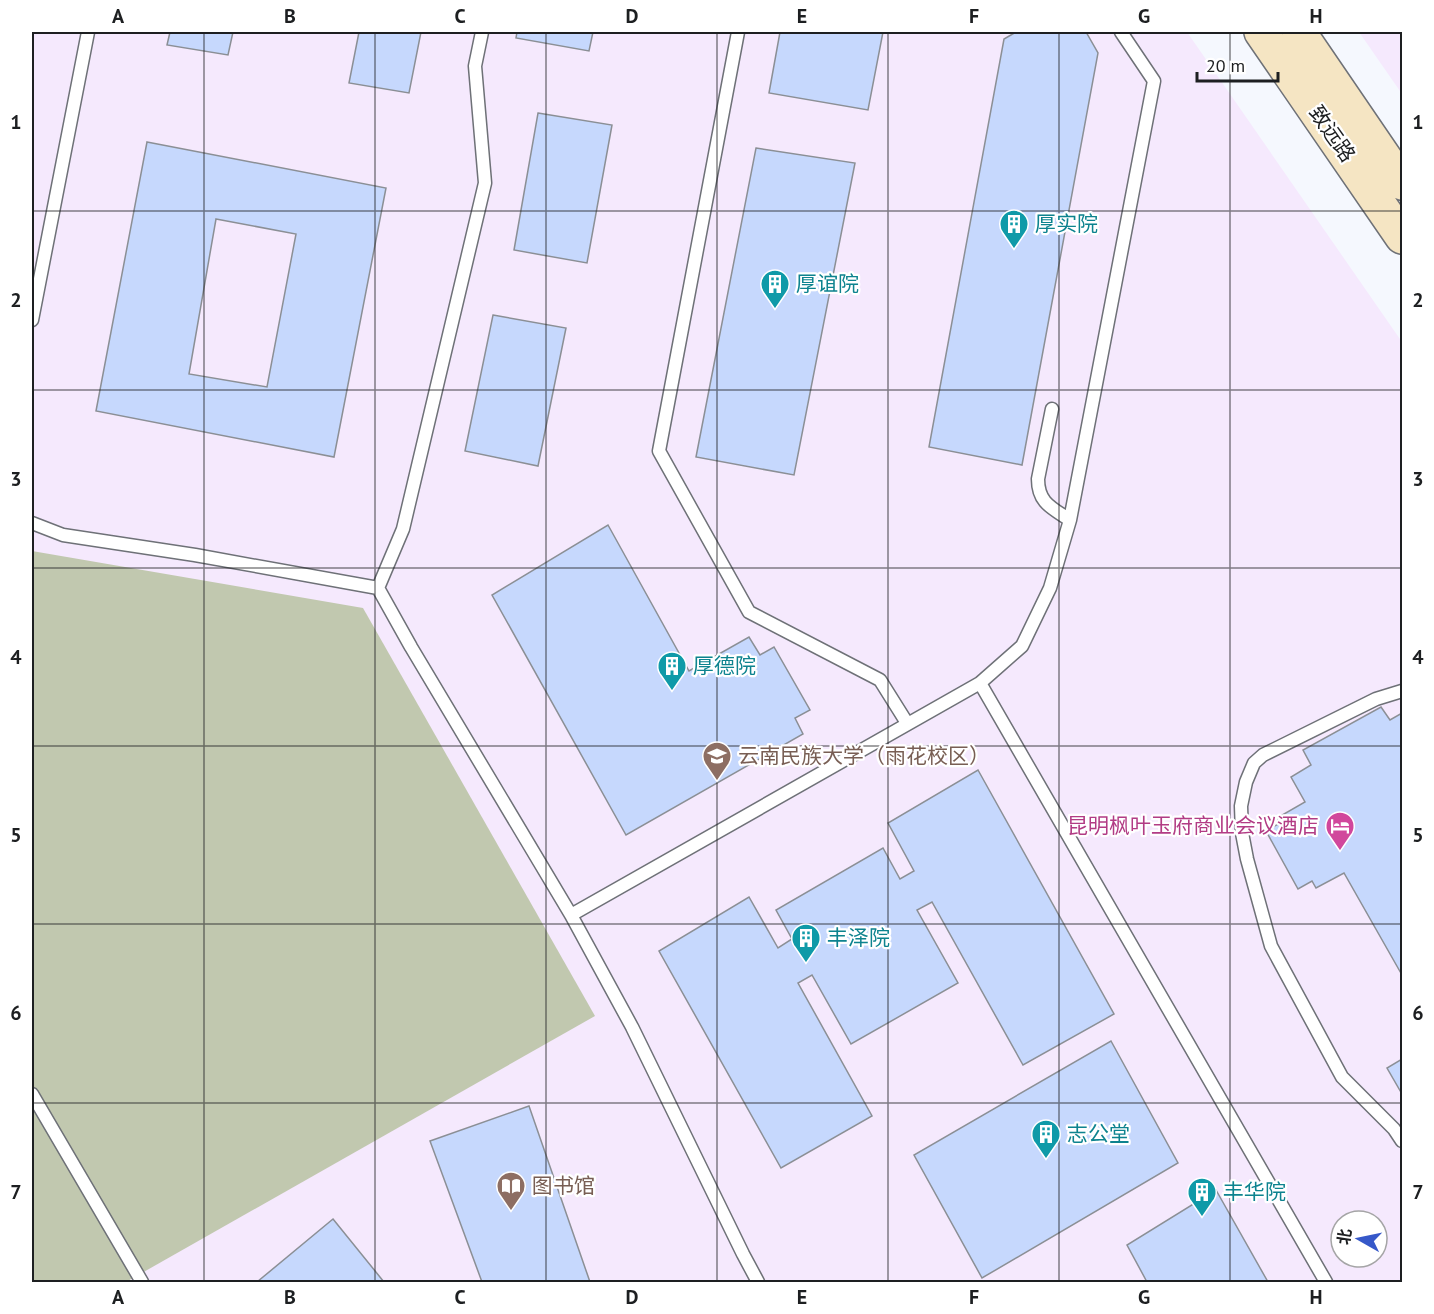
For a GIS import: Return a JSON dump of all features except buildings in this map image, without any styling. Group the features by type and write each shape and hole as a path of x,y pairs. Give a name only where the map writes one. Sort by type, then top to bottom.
{"main road":[{"name":"致远路","path":"1261,32 1402,237"},
{"name":"致远路","path":"1299,32 1402,183"}],"lane":[{"path":"32,320 88,32"},
{"path":"378,588 403,529 485,183 475,66 482,32"},
{"path":"738,32 659,451 749,612 880,680 907,723"},
{"path":"571,915 980,682 1022,646 1050,588 1070,520 1154,81 1121,32"},
{"path":"1052,408 1038,479 1038,490 1044,501 1070,520"},
{"path":"32,524 63,535 195,555 378,588"},
{"path":"378,588 571,915 632,1027 758,1282"},
{"path":"980,682 1326,1282"},
{"path":"1402,691 1376,699 1263,754 1254,763 1246,782 1241,806 1242,833 1247,859 1271,946 1342,1077 1402,1141"},
{"path":"32,1094 142,1282"}],"shaded area":[{"name":"云南民族大学（雨花校区）","path":"32,32 1187,32 1402,342 1402,1282 32,1282"},
{"path":"1359,32 1402,32 1402,94"}],"green space":[{"path":"32,551 363,608 595,1016 126,1282 32,1282"}],"place":[{"name":"厚实院","path":"1014,250"},
{"name":"厚谊院","path":"775,310"},
{"name":"厚德院","path":"672,692"},
{"name":"云南民族大学（雨花校区）","path":"717,782"},
{"name":"昆明枫叶玉府商业会议酒店","path":"1340,852"},
{"name":"丰泽院","path":"806,964"},
{"name":"志公堂","path":"1046,1160"},
{"name":"图书馆","path":"511,1212"},
{"name":"丰华院","path":"1202,1218"}]}
